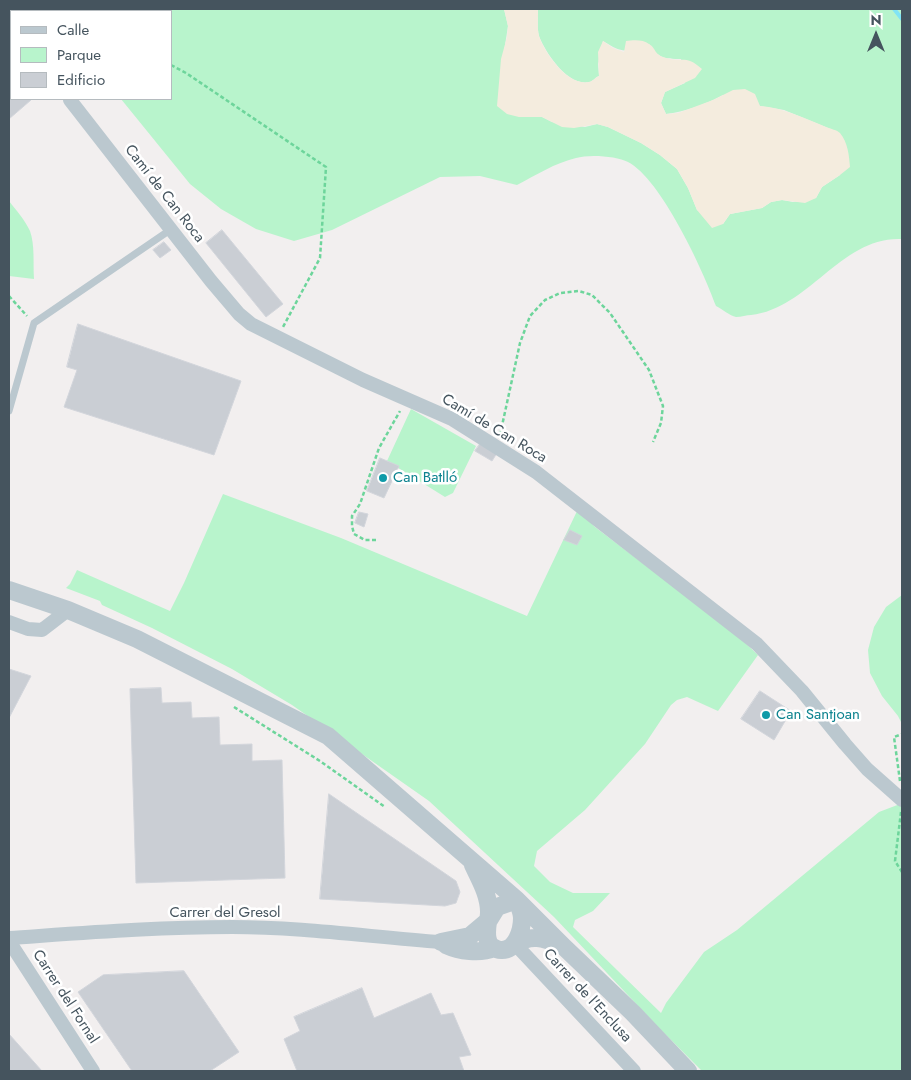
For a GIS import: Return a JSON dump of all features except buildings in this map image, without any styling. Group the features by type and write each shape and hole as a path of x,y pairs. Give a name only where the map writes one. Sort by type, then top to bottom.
{"street":[{"name":"Camí de Can Roca","path":"70,100 170,230 239,314 251,324 363,380 452,419 494,444 556,487 757,644 802,691 862,763 902,793"},
{"path":"9,590 68,610 137,640 328,736 517,900 633,1013 688,1071"},
{"path":"9,622 28,629 42,630 68,610"},
{"path":"469,858 488,899 489,920 487,938 494,948"},
{"path":"440,942 470,936 489,920 497,907 517,900"},
{"path":"516,944 522,919 517,900"},
{"name":"Carrer del Gresol","path":"9,939 143,929 233,927 324,931 440,942"},
{"path":"440,942 452,948 486,951 494,948 504,950 526,938 549,940 563,946"},
{"name":"Carrer del Fornal","path":"9,939 93,1071"},
{"name":"Carrer de l'Enclusa","path":"516,944 634,1071"}],"lane":[{"path":"9,411 34,323 170,230"}],"path":[{"path":"172,66 186,73 326,168 320,258 277,337"},
{"path":"494,444 500,437 520,343 530,316 545,300 560,293 580,291 592,295 610,313 649,370 663,406 661,423 653,442"},
{"path":"9,296 34,323"},
{"path":"376,540 365,540 354,534 352,516 360,504 379,448 407,399"},
{"path":"230,705 320,761 392,812"},
{"path":"902,734 894,737 902,793"},
{"path":"902,805 895,861 902,872"}],"green space":[{"path":"9,9 504,9 508,26 501,71 519,117 542,117 552,122 585,127 597,124 608,127 641,143 677,169 688,188 697,210 723,224 730,214 762,208 771,202 782,200 793,202 816,198 822,187 840,175 828,128 784,110 760,106 723,95 695,107 666,114 661,103 665,92 685,83 681,59 662,57 649,44 630,50 621,50 603,41 598,64 599,76 589,82 573,79 558,67 542,43 538,33 538,9 902,9 902,239 880,241 861,249 843,260 791,300 772,310 736,317 716,306 691,249 679,227 654,187 641,172 623,160 595,156 568,160 517,185 480,176 440,177 332,230 294,241 256,229 221,209 190,184 122,100 172,100 172,10 10,10 9,25"},
{"path":"9,201 23,219 32,236 34,279 9,276"},
{"path":"411,409 476,446 453,493 445,497 387,461"},
{"path":"223,494 341,538 527,616 578,509 595,527 737,635 758,655 718,711 687,697 677,700 671,705 645,744 585,810 537,851 534,866 550,882 573,893 610,893 593,911 575,920 573,927 661,1013 666,1003 704,952 737,930 879,812 900,804 902,806 902,1071 702,1071 554,917 429,801 292,705 232,669 102,605 100,601 66,588 77,570 170,611"},
{"path":"902,595 902,724 882,696 870,673 868,650 874,627 886,607"}],"sand":[{"path":"504,9 538,9 539,36 546,51 558,67 573,79 589,82 599,76 598,52 603,41 613,48 624,52 626,41 644,41 662,56 688,60 702,69 695,78 665,92 661,103 666,114 678,113 713,100 733,90 745,89 755,94 760,106 786,111 839,132 843,137 849,154 850,167 822,187 816,198 805,203 782,200 771,202 762,208 730,214 723,224 712,228 697,210 688,188 677,169 641,143 608,127 597,124 574,128 562,127 542,117 519,117 507,114 497,106 501,59 508,26"}],"waterway":[{"path":"894,9 902,19"}],"place":[{"name":"Can Batlló","path":"383,478"},
{"name":"Can Santjoan","path":"766,715"}]}
